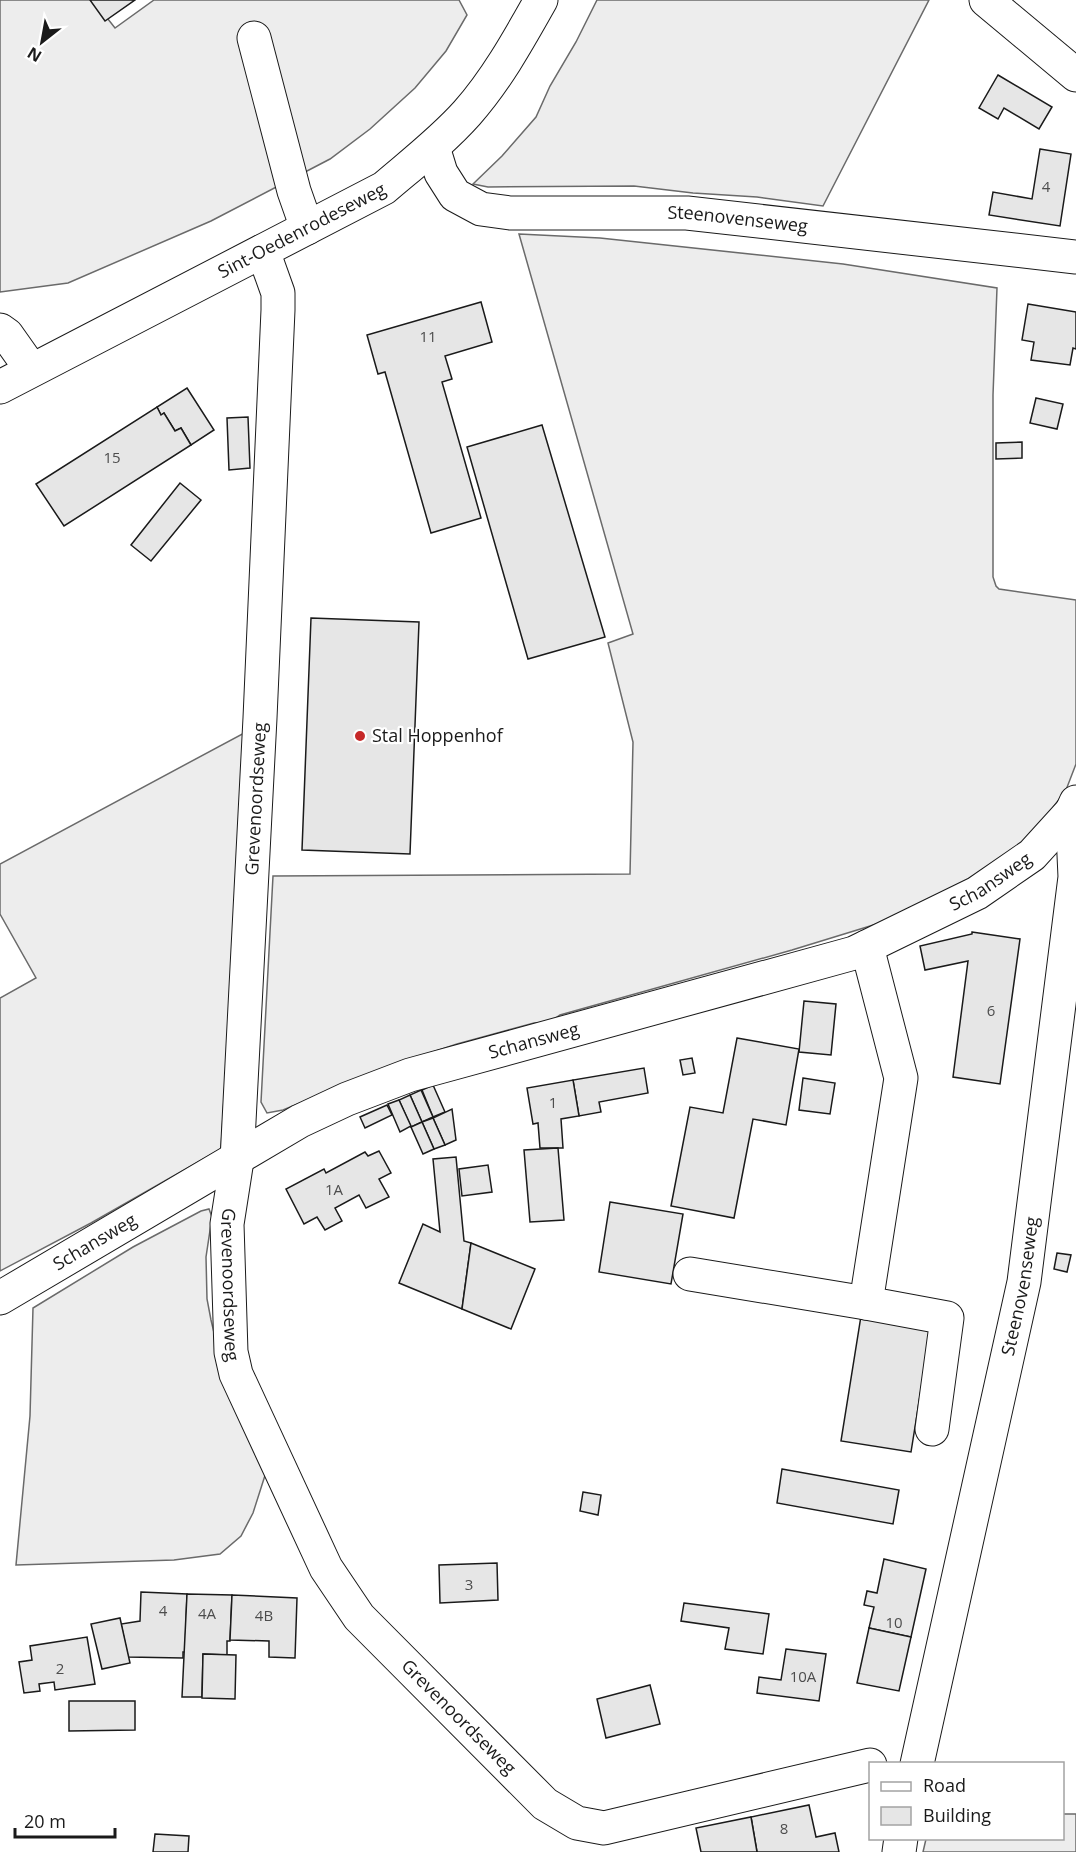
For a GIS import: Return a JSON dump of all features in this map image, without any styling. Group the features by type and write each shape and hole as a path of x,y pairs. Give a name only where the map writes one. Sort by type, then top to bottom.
{"street":[{"name":"Sint-Oedenrodeseweg","path":"0,387 384,188 433,147 467,112 507,58 541,0"},
{"path":"986,0 1076,75"},
{"path":"254,38 294,191 308,228"},
{"name":"Steenovenseweg","path":"433,147 441,173 455,195 481,208 510,213 687,213 1076,257"},
{"name":"Grevenoordseweg","path":"263,251 278,293 278,310 261,707 237,1160 227,1224 231,1352 236,1374 326,1568 359,1617 545,1804 577,1823 604,1828 869,1765"},
{"path":"0,330 7,335 31,369"},
{"name":"Steenovenseweg","path":"918,1759 1024,1282 1075,877 1074,807"},
{"name":"Schansweg","path":"0,1298 237,1160 300,1120 347,1099 410,1075 854,953 977,893 1032,855 1074,807"},
{"path":"866,1303 901,1078 867,947"},
{"path":"690,1274 947,1318 932,1429"},
{"path":"893,1762 918,1759"}],"shaded area":[{"path":"0,0 93,0 115,28 154,0 459,0 467,15 446,51 415,88 370,129 330,159 211,221 68,283 0,292"},
{"path":"597,0 929,0 823,206 757,197 634,186 488,187 473,184 502,156 536,117 550,86"},
{"path":"519,234 600,238 843,264 997,288 993,395 993,577 999,589 1076,600 1076,764 1066,790 1043,821 1001,866 932,907 792,950 560,1015 550,1022 534,1023 457,1044 394,1065 283,1110 267,1113 261,1102 273,876 630,874 633,742 608,643 633,634"},
{"path":"246,732 221,1149 91,1223 0,1271 0,998 36,978 0,914 0,864"},
{"path":"209,1209 212,1217 206,1257 207,1299 211,1320 216,1341 268,1466 253,1513 241,1536 220,1554 174,1560 16,1565 30,1416 33,1308 133,1247"},
{"path":"1064,1814 1076,1814 1076,1852 923,1852 926,1840 1064,1840"}],"building":[{"path":"90,0 135,0 105,21"},
{"path":"998,75 1052,107 1039,129 1004,108 998,119 979,108"},
{"path":"1040,149 1071,154 1060,226 989,215 993,192 1032,199"},
{"path":"481,302 492,342 445,356 452,379 442,382 481,518 431,533 385,372 378,374 367,335"},
{"path":"1028,304 1076,312 1076,349 1073,348 1070,365 1031,360 1034,342 1022,340"},
{"path":"187,388 214,430 191,445 181,428 175,431 164,413 161,415 157,407"},
{"path":"1036,398 1063,404 1057,429 1030,423"},
{"path":"157,407 161,415 164,413 175,431 181,428 191,445 64,526 36,484"},
{"path":"248,417 250,468 229,470 227,418"},
{"path":"542,425 605,637 528,659 467,447"},
{"path":"1022,442 1022,458 996,459 996,443"},
{"path":"180,483 201,500 151,561 131,545"},
{"name":"Stal Hoppenhof","path":"311,618 419,622 410,854 302,850"},
{"path":"972,932 1020,939 1000,1084 953,1077 968,961 925,970 920,946 972,934"},
{"path":"804,1001 836,1004 831,1055 799,1052"},
{"path":"737,1038 799,1049 786,1125 753,1119 734,1218 671,1206 690,1107 723,1113"},
{"path":"692,1058 695,1073 683,1075 680,1060"},
{"path":"644,1068 648,1093 599,1102 601,1112 579,1116 573,1080"},
{"path":"803,1078 835,1083 830,1114 799,1110"},
{"path":"573,1080 579,1116 561,1119 563,1148 540,1148 538,1123 533,1124 527,1088"},
{"path":"433,1085 445,1112 433,1117 422,1090"},
{"path":"421,1090 433,1117 422,1122 410,1095"},
{"path":"410,1095 422,1122 411,1127 399,1100"},
{"path":"399,1100 411,1126 400,1132 388,1104"},
{"path":"387,1105 392,1115 365,1128 360,1117"},
{"path":"452,1109 456,1140 445,1145 433,1118"},
{"path":"433,1118 445,1145 434,1149 422,1122"},
{"path":"422,1122 434,1149 423,1154 411,1127"},
{"path":"558,1148 564,1220 530,1222 524,1150"},
{"path":"379,1151 391,1173 379,1179 389,1197 366,1208 359,1195 335,1208 342,1221 325,1230 317,1217 304,1224 286,1189 324,1169 326,1173 365,1152 368,1156"},
{"path":"456,1157 464,1241 471,1243 462,1309 399,1283 423,1224 440,1232 433,1159"},
{"path":"488,1165 492,1192 462,1196 459,1169"},
{"path":"610,1202 683,1214 671,1284 599,1272"},
{"path":"471,1243 535,1269 511,1329 462,1309"},
{"path":"1057,1253 1071,1255 1067,1272 1054,1269"},
{"path":"861,1316 931,1327 911,1452 841,1441"},
{"path":"782,1469 899,1490 893,1524 777,1503"},
{"path":"583,1492 601,1495 598,1515 580,1511"},
{"path":"884,1559 926,1569 911,1637 869,1628 874,1607 864,1605 867,1591 877,1593"},
{"path":"497,1563 498,1600 440,1603 439,1565"},
{"path":"141,1592 187,1594 183,1658 128,1657 121,1624 140,1621"},
{"path":"187,1594 232,1595 230,1641 227,1641 227,1655 203,1654 202,1697 182,1697"},
{"path":"232,1595 297,1598 295,1658 269,1657 269,1641 230,1640"},
{"path":"684,1603 769,1614 763,1654 725,1649 729,1628 681,1621"},
{"path":"120,1618 130,1663 102,1669 91,1624"},
{"path":"869,1628 911,1637 899,1691 857,1683"},
{"path":"87,1637 95,1684 55,1690 54,1682 39,1684 40,1691 24,1693 19,1662 32,1660 30,1646"},
{"path":"786,1649 826,1654 819,1701 757,1693 759,1677 781,1680"},
{"path":"203,1654 236,1655 235,1699 202,1698"},
{"path":"650,1685 660,1724 606,1738 597,1699"},
{"path":"69,1701 135,1701 135,1730 69,1731"},
{"path":"809,1805 816,1837 835,1833 839,1852 757,1852 751,1817"},
{"path":"751,1817 757,1852 701,1852 696,1828"},
{"path":"155,1834 189,1836 188,1852 153,1852"}],"place":[{"name":"Stal Hoppenhof","path":"360,736"}]}
